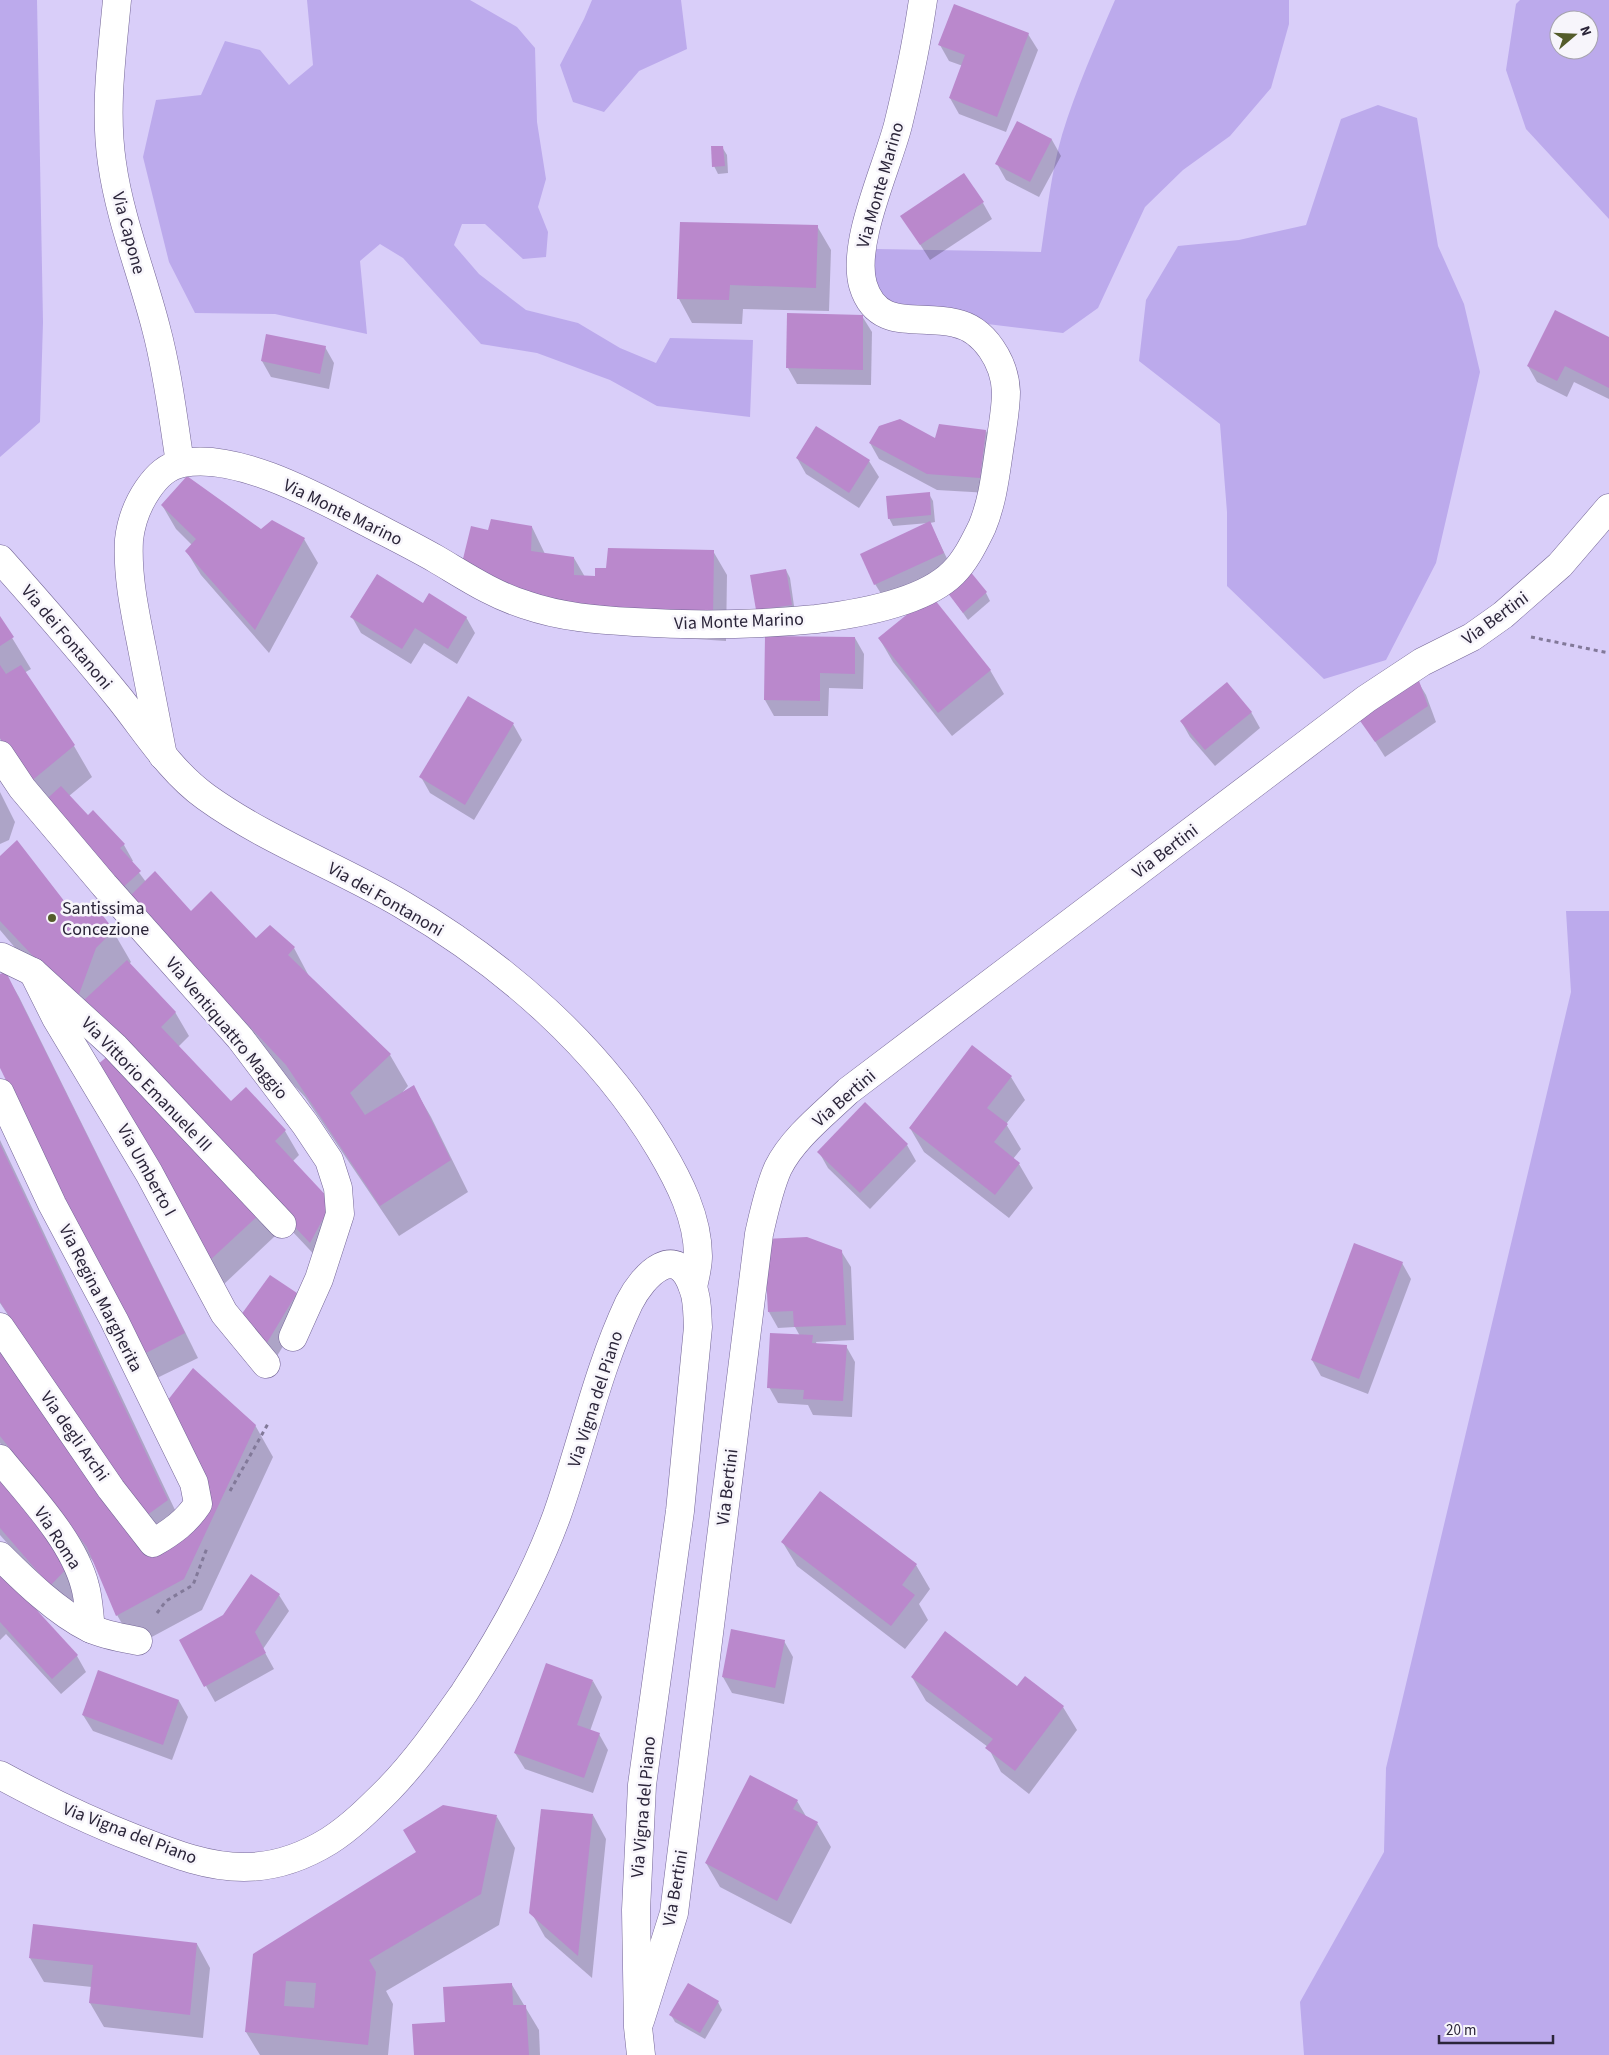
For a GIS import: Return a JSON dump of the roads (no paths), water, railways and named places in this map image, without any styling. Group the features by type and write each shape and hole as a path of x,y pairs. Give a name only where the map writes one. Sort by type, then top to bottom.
{"street":[{"name":"Via Capone","path":"116,0 108,94 112,162 129,239 156,329 167,380 180,463"},
{"name":"Via Monte Marino","path":"180,463 216,462 244,468 271,478 330,503 433,557 486,588 520,604 569,616 627,622 700,625 745,625 791,621 838,616 876,609 906,600 940,583 956,571 964,560 988,513 994,489 1006,395 1004,381 992,349 978,334 968,327 955,322 894,318 878,311 868,297 862,282 860,263 862,244 897,128 916,43 923,0"},
{"path":"163,756 133,605 130,535 139,503 152,482 169,468 180,463"},
{"name":"Via Bertini","path":"638,2027 674,1913 759,1234 779,1167 804,1133 855,1085 1366,699 1404,673 1486,628 1560,565 1609,508"},
{"name":"Via dei Fontanoni","path":"0,559 80,650 163,756 185,779 206,796 252,826 370,887 435,926 509,980 559,1023 591,1056 637,1112 672,1168 686,1202 697,1245 698,1257 693,1287"},
{"name":"Via Ventiquattro Maggio","path":"0,755 22,788 104,885 240,1038 306,1124 328,1160 338,1188 340,1214 318,1279 292,1338"},
{"name":"Via Vittorio Emanuele III","path":"2,957 33,972 115,1047 282,1224"},
{"name":"Via Umberto I","path":"33,972 56,1018 94,1078 149,1173 224,1312 266,1364"},
{"name":"Via Regina Margherita","path":"0,1093 52,1204 114,1320 194,1483 198,1504 189,1518 153,1543"},
{"name":"Via Vigna del Piano","path":"0,1774 64,1808 119,1833 186,1858 215,1864 243,1867 284,1861 314,1850 331,1840 377,1802 428,1744 506,1627 532,1576 557,1515 607,1353 632,1298 640,1285 660,1265 670,1263 678,1266 685,1272 693,1287 697,1305 698,1327 680,1511 642,1785 636,1910 638,2027 641,2055"},
{"name":"Via degli Archi","path":"0,1327 111,1489 153,1543"},
{"name":"Via Roma","path":"0,1459 74,1557 88,1598 91,1629"},
{"path":"0,1556 41,1594 72,1618 91,1629 138,1641"}],"place":[{"name":"Santissima Concezione","path":"52,918"}]}
